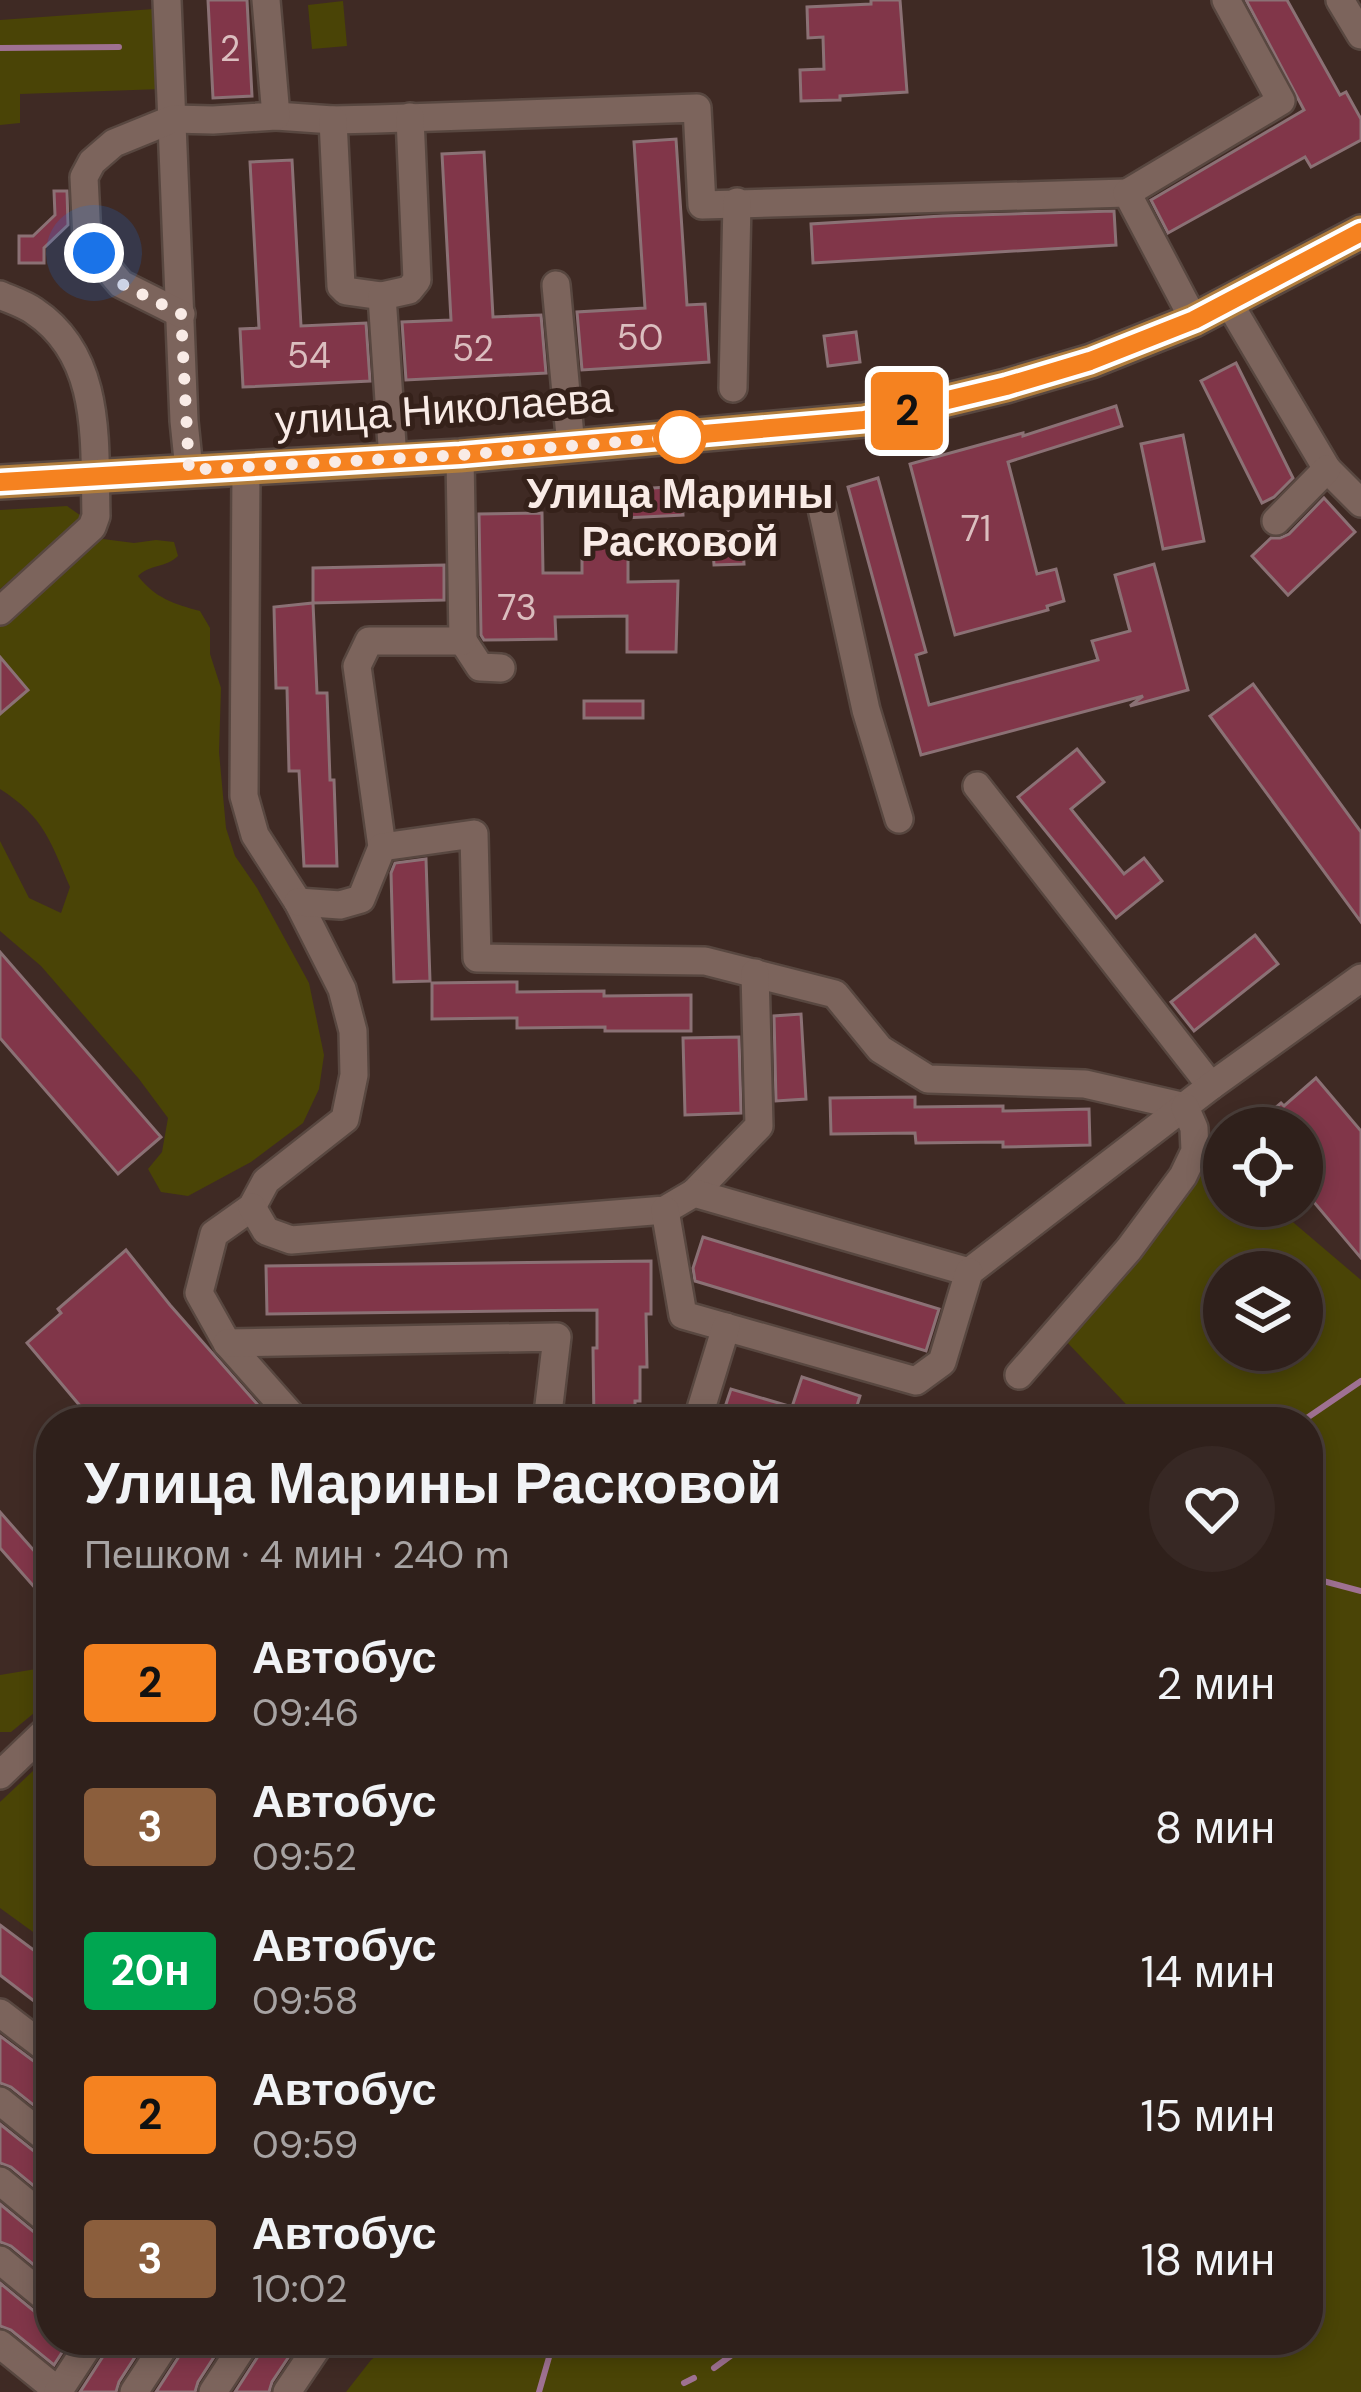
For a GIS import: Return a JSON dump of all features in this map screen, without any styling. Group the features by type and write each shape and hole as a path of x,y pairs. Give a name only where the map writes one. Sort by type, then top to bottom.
{"main road":[{"name":"улица Николаева","path":"0,482 393,460 864,420 1090,361 1194,320 1361,232"}],"street":[{"path":"167,0 189,470"},
{"path":"266,0 276,116"},
{"path":"181,314 122,284 104,266 87,239 84,177 92,162 114,142 173,119 276,116 333,120 697,108 702,205 1127,193 1281,101 1226,0"},
{"path":"1340,0 1361,35"},
{"path":"333,120 341,286 346,291 382,296 409,290 417,280 410,117"},
{"path":"1127,193 1194,320"},
{"path":"733,388 737,202"},
{"path":"556,285 572,447"},
{"path":"0,295 34,311 67,340 94,414 95,476 92,526 0,611"},
{"path":"382,296 393,460"},
{"path":"1228,303 1328,469 1361,503"},
{"path":"460,455 463,641 480,667 501,668"},
{"path":"246,468 244,796 255,835 298,902 342,989 353,1031 354,1075 345,1119 266,1181 252,1207 214,1234 199,1293 227,1342 284,1407"},
{"path":"1276,520 1328,469"},
{"path":"822,508 866,710 898,818"},
{"path":"298,902 340,905 361,899 382,847 357,666 369,641 463,641"},
{"path":"976,786 1211,1086"},
{"path":"382,847 474,834 477,958 705,961 835,994 880,1048 928,1078 1085,1084 1185,1107"},
{"path":"252,1207 266,1231 292,1240 664,1210 694,1193 759,1126 754,973"},
{"path":"664,1210 683,1315 916,1382 942,1362 969,1271 1361,978"},
{"path":"1019,1375 1129,1249 1183,1176 1196,1151 1194,1128 1185,1107"},
{"path":"694,1193 969,1271"},
{"path":"702,1407 726,1327"},
{"path":"227,1342 557,1337 549,1407"},
{"path":"0,1775 36,1740"},
{"path":"0,2013 36,2041"},
{"path":"0,2101 36,2130"},
{"path":"0,2181 36,2211"},
{"path":"0,2260 36,2290"},
{"path":"0,2344 58,2391 82,2355"},
{"path":"134,2392 158,2355"},
{"path":"212,2392 237,2355"},
{"path":"286,2392 312,2355"}],"shaded area":[{"path":"343,1 347,46 312,49 308,5"},
{"path":"154,9 162,89 20,94 20,123 0,125 0,20"},
{"path":"67,506 84,518 0,589 0,510"},
{"path":"103,539 174,542 178,556 138,576 166,599 200,611 210,628 210,654 221,688 219,752 226,828 235,856 309,983 324,1055 319,1089 303,1123 251,1162 188,1196 161,1192 148,1169 162,1152 168,1118 41,966 0,931 0,841 29,898 61,913 70,887 37,821 0,789 0,626 78,549"},
{"path":"1203,1150 1203,1227 1299,1227 1361,1280 1361,2392 346,2392 378,2355 1323,2355 1323,1407 1129,1407 1063,1338"},
{"path":"36,1669 36,1711 11,1732 0,1732 0,1675"},
{"path":"36,1768 36,1934 0,1908 0,1802"}],"building":[{"path":"208,0 247,0 252,96 213,98"},
{"path":"871,0 900,0 907,92 801,101 800,70 824,69 823,37 808,38 807,7 871,4"},
{"path":"1246,0 1287,0 1340,95 1346,92 1361,119 1361,140 1311,167 1305,157 1168,233 1151,200 1304,110"},
{"path":"676,139 687,305 705,304 709,362 582,370 577,312 645,308 634,142"},
{"path":"484,152 493,317 541,315 546,373 406,380 402,322 451,320 442,154"},
{"path":"292,160 301,326 366,323 370,381 243,387 240,329 259,328 250,162"},
{"path":"54,191 67,191 68,225 44,248 44,263 19,263 19,236 33,236 55,215"},
{"path":"1114,211 1116,245 813,263 811,224"},
{"path":"856,332 860,362 828,366 824,336"},
{"path":"1236,363 1293,478 1262,503 1201,381"},
{"path":"1116,406 1122,426 1008,462 1037,574 1056,569 1064,601 1047,606 1048,610 955,635 910,464 1023,436"},
{"path":"1183,435 1204,541 1163,549 1141,444"},
{"path":"878,478 926,652 916,655 929,705 1098,660 1092,641 1130,631 1115,575 1154,564 1188,690 1130,706 1143,696 921,755 848,487"},
{"path":"681,486 683,515 625,518 624,490"},
{"path":"1324,498 1355,532 1288,595 1252,556 1271,538 1289,534"},
{"path":"542,513 543,573 582,573 582,545 628,545 628,582 678,581 676,652 627,652 627,616 555,617 556,639 484,640 479,514"},
{"path":"742,531 744,564 714,565 712,533"},
{"path":"444,565 444,600 313,603 313,568"},
{"path":"313,603 317,693 327,693 337,866 304,866 299,771 289,771 287,688 276,688 274,607"},
{"path":"0,657 28,690 0,714"},
{"path":"1253,684 1361,832 1361,922 1210,716"},
{"path":"584,701 643,701 643,718 584,718"},
{"path":"1077,749 1104,782 1071,809 1124,874 1144,858 1162,881 1116,918 1018,797"},
{"path":"426,859 430,981 394,982 391,873 395,863"},
{"path":"1255,935 1278,964 1194,1031 1171,1002"},
{"path":"0,952 161,1137 118,1174 0,1038"},
{"path":"517,982 517,992 691,995 691,1031 517,1028 517,1018 432,1019 432,983"},
{"path":"801,1014 806,1099 776,1101 774,1016"},
{"path":"739,1037 741,1113 685,1115 683,1038"},
{"path":"1316,1078 1361,1131 1361,1258 1323,1213 1323,1107 1276,1107 1284,1106"},
{"path":"915,1097 915,1107 1089,1109 1090,1145 1003,1147 1003,1142 916,1143 915,1133 831,1134 830,1098"},
{"path":"703,1237 939,1309 926,1351 695,1281 693,1268"},
{"path":"126,1250 260,1407 81,1407 27,1343 61,1313 58,1309"},
{"path":"651,1261 647,1367 640,1367 640,1401 635,1401 635,1407 594,1407 597,1310 267,1314 266,1266"},
{"path":"802,1377 860,1396 857,1407 792,1407"},
{"path":"731,1389 792,1407 725,1407"},
{"path":"0,1512 36,1553 36,1589 0,1548"},
{"path":"0,1925 36,1952 36,2003 0,1975"},
{"path":"0,2036 36,2063 36,2107 0,2083"},
{"path":"0,2124 36,2153 36,2188 11,2167 0,2163"},
{"path":"0,2204 36,2234 36,2267 11,2246 0,2242"},
{"path":"0,2283 36,2313 36,2350 11,2330 0,2326"},
{"path":"42,2355 60,2355 54,2365"},
{"path":"104,2355 136,2355 116,2392 80,2392"},
{"path":"180,2355 215,2355 195,2392 156,2392"},
{"path":"259,2355 290,2355 269,2392 235,2392"}],"waterway":[{"path":"0,48 119,47"},
{"path":"1323,1407 1361,1381"},
{"path":"1323,1581 1361,1591"},
{"path":"539,2392 550,2355"},
{"path":"714,2368 732,2355"},
{"path":"684,2383 694,2378"}],"bus line":[{"name":"2","path":"0,482 460,455 864,420 1090,361 1194,320 1361,232"}],"place":[{"name":"Улица Марины Расковой","path":"680,437"}],"route":[{"path":"94,253 122,284 181,314 189,470 680,437"}]}
